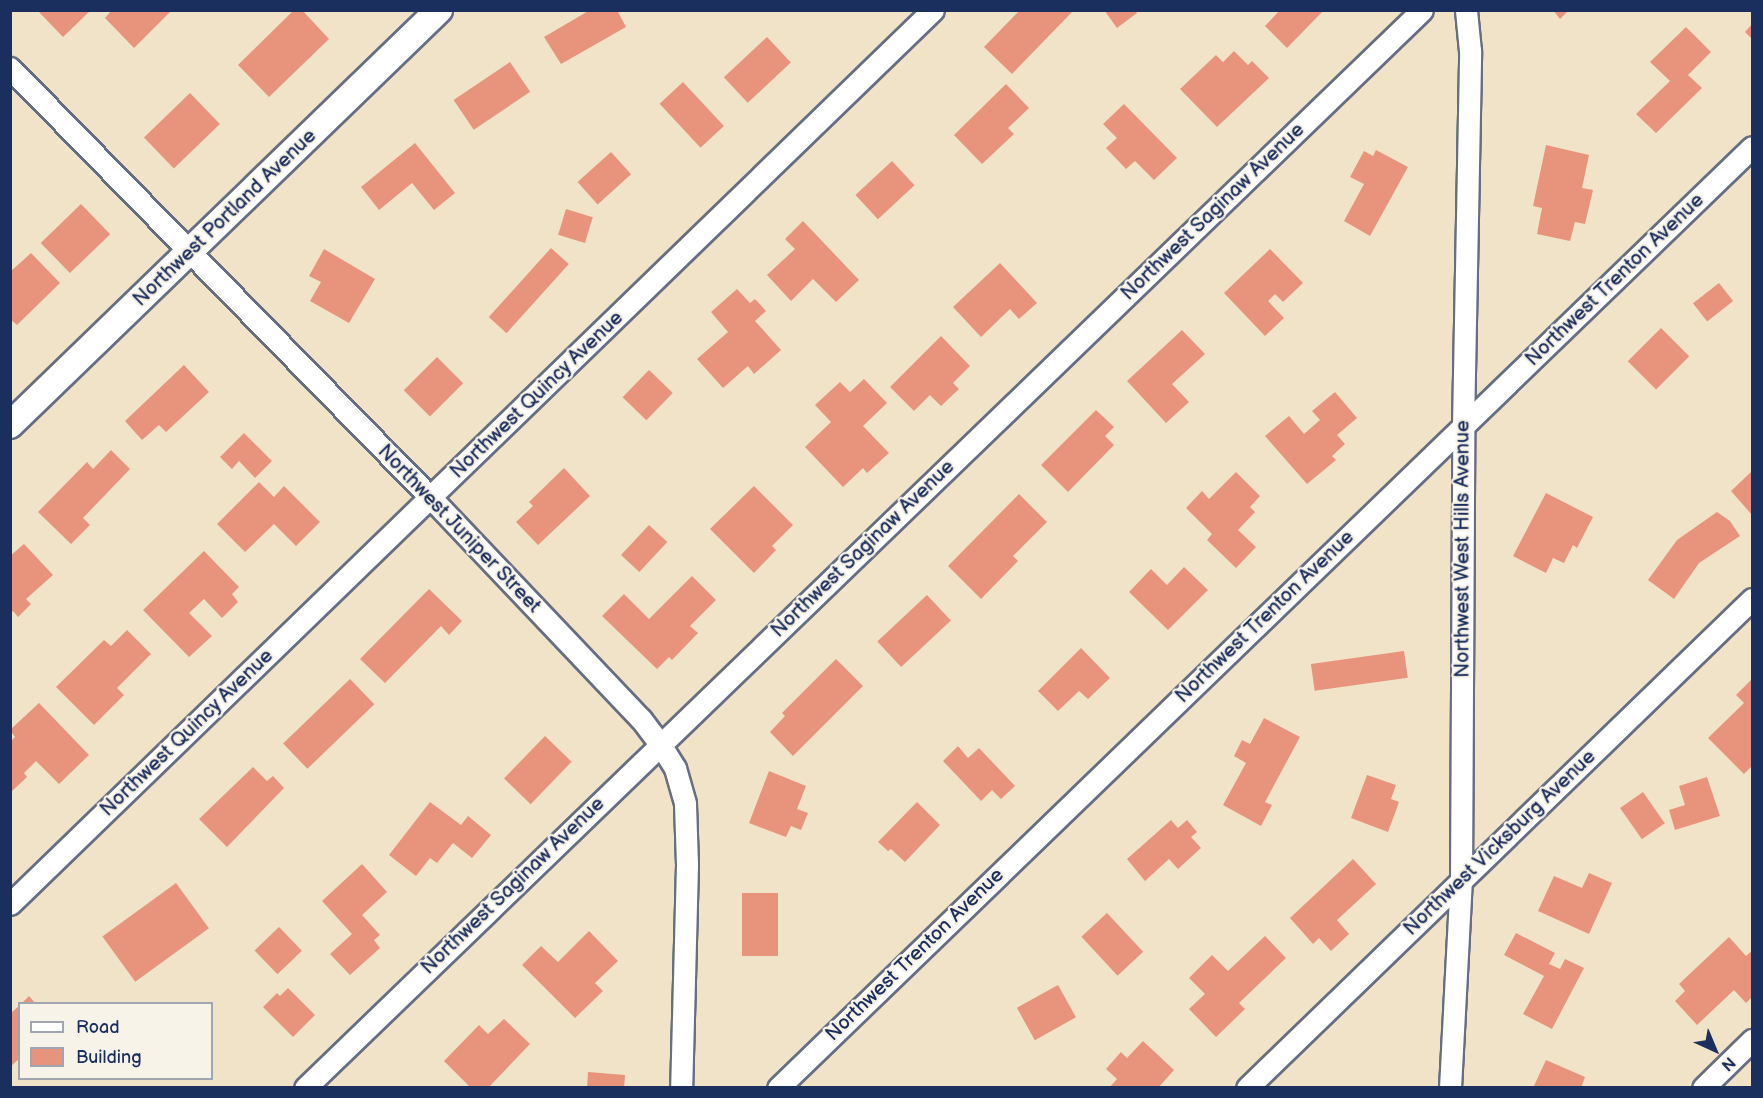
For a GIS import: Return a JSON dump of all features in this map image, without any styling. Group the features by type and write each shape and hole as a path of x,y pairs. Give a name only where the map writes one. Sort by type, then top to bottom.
{"street":[{"name":"Northwest Portland Avenue","path":"10,425 440,10"},
{"name":"Northwest Quincy Avenue","path":"10,904 933,10"},
{"name":"Northwest Saginaw Avenue","path":"305,1088 1422,10"},
{"name":"Northwest West Hills Avenue","path":"1450,1088 1461,881 1463,426 1470,51 1466,10"},
{"name":"Northwest Juniper Street","path":"10,68 431,498 641,719 660,744 675,768 685,804 687,865 681,1088"},
{"name":"Northwest Trenton Avenue","path":"778,1088 1752,147"},
{"name":"Northwest Vicksburg Avenue","path":"1247,1088 1752,599"},
{"path":"1703,1088 1752,1040"}],"building":[{"path":"37,10 91,10 63,37"},
{"path":"112,10 172,10 134,48 105,18"},
{"path":"294,10 302,10 329,39 269,97 238,65"},
{"path":"590,10 617,10 626,27 561,64 544,37"},
{"path":"1020,10 1074,10 1012,74 984,47"},
{"path":"1104,10 1135,10 1137,13 1117,28"},
{"path":"1280,10 1324,10 1287,48 1265,26"},
{"path":"1553,10 1569,10 1560,19"},
{"path":"1752,24 1752,39 1745,32"},
{"path":"1686,27 1711,52 1688,75 1702,88 1656,133 1636,114 1670,81 1650,62"},
{"path":"767,37 791,63 748,103 724,77"},
{"path":"1234,51 1248,65 1252,61 1269,78 1217,127 1180,89 1216,55 1223,62"},
{"path":"510,62 530,92 474,130 454,100"},
{"path":"683,82 724,126 701,148 660,104"},
{"path":"1006,84 1029,108 1008,128 1014,134 982,164 954,135"},
{"path":"190,93 220,124 174,168 144,137"},
{"path":"1124,104 1177,158 1154,180 1135,161 1126,169 1106,148 1117,138 1103,124"},
{"path":"415,143 455,193 434,210 412,183 379,210 361,187"},
{"path":"1546,145 1589,155 1582,188 1593,190 1585,224 1575,222 1570,241 1537,234 1542,208 1533,206"},
{"path":"1376,150 1408,167 1370,236 1344,221 1364,184 1350,177 1364,151 1373,156"},
{"path":"611,152 631,174 598,204 578,182"},
{"path":"892,161 915,185 878,219 855,195"},
{"path":"81,204 110,234 70,273 41,243"},
{"path":"566,209 593,217 585,243 558,235"},
{"path":"803,221 859,280 836,302 813,279 791,301 767,275 795,249 785,239"},
{"path":"551,248 569,264 507,333 489,317"},
{"path":"324,249 375,279 349,323 310,301 321,282 309,276"},
{"path":"1270,249 1303,283 1283,302 1275,294 1268,301 1284,318 1265,336 1224,293"},
{"path":"31,253 60,283 17,325 10,319 10,272"},
{"path":"1000,263 1037,303 1019,319 1010,309 981,337 953,307"},
{"path":"1719,283 1733,301 1707,321 1693,303"},
{"path":"737,289 750,303 755,299 766,311 755,321 781,350 754,374 748,366 723,388 697,359 728,332 711,312"},
{"path":"1661,328 1689,356 1656,390 1628,361"},
{"path":"1182,330 1205,354 1172,384 1189,402 1166,423 1127,381"},
{"path":"941,336 970,366 953,383 959,389 941,406 930,395 914,411 890,387"},
{"path":"437,357 463,383 430,416 404,390"},
{"path":"184,365 209,392 166,432 159,425 142,440 125,421"},
{"path":"649,370 673,393 646,420 623,397"},
{"path":"864,379 887,403 863,426 889,453 867,473 863,468 843,487 805,447 831,422 815,405 840,382 850,392"},
{"path":"1335,392 1357,418 1337,435 1345,444 1332,456 1336,460 1307,484 1265,436 1289,416 1304,434 1320,420 1312,411"},
{"path":"1096,410 1114,427 1105,436 1114,445 1068,492 1041,465"},
{"path":"244,433 272,461 255,478 239,461 232,469 220,457"},
{"path":"111,450 130,469 83,518 90,525 71,544 38,512 87,462 93,469"},
{"path":"564,468 590,496 538,545 516,522 533,506 529,502"},
{"path":"1752,471 1752,515 1731,491"},
{"path":"1236,472 1260,496 1250,507 1255,512 1238,530 1256,547 1236,568 1207,540 1212,534 1186,508 1202,491 1209,499"},
{"path":"259,482 274,497 284,486 320,522 296,546 274,524 245,552 217,524"},
{"path":"754,486 793,525 772,546 776,550 754,573 710,529"},
{"path":"1546,493 1593,517 1577,548 1573,545 1564,563 1553,558 1546,573 1513,556"},
{"path":"1019,494 1047,522 1013,556 1018,561 981,599 948,566"},
{"path":"1717,512 1730,521 1740,536 1699,563 1674,599 1648,580 1677,540"},
{"path":"649,525 667,542 639,572 621,555"},
{"path":"24,544 53,575 26,599 31,604 18,617 13,611 10,613 10,556"},
{"path":"204,551 239,587 232,594 238,602 222,618 204,599 189,613 212,636 189,657 143,610"},
{"path":"1184,567 1208,590 1168,630 1129,592 1151,569 1167,585"},
{"path":"692,576 716,600 690,626 698,633 672,660 669,657 657,669 602,616 624,594 649,619"},
{"path":"429,589 462,621 449,635 441,626 385,683 360,659"},
{"path":"927,595 951,621 901,667 877,641"},
{"path":"127,630 151,654 117,688 124,695 94,725 56,687 104,640 111,646"},
{"path":"1081,648 1110,678 1088,699 1079,691 1058,711 1038,691"},
{"path":"1404,651 1408,678 1315,691 1311,664"},
{"path":"836,659 863,686 793,756 770,732 785,716 782,713"},
{"path":"350,679 374,704 307,769 283,744"},
{"path":"1751,680 1752,766 1744,774 1708,738 1744,703 1736,695"},
{"path":"39,703 89,755 59,784 36,761 24,773 27,777 10,793 10,742 15,737 10,730"},
{"path":"1264,718 1300,737 1265,802 1272,805 1261,826 1223,805 1246,763 1234,756 1242,740 1250,744"},
{"path":"545,736 572,762 531,804 504,778"},
{"path":"958,746 968,758 979,748 1015,786 1001,799 992,790 981,801 943,761"},
{"path":"253,767 267,781 273,776 284,788 227,847 199,819"},
{"path":"769,771 806,786 797,809 808,813 801,830 791,826 786,837 749,823"},
{"path":"1367,775 1396,785 1391,799 1399,802 1388,832 1351,818"},
{"path":"1707,777 1720,816 1675,830 1669,810 1685,805 1679,786"},
{"path":"1643,792 1665,823 1642,839 1620,808"},
{"path":"430,802 461,825 468,816 491,835 472,858 453,843 437,863 430,858 416,876 389,855"},
{"path":"917,802 940,825 905,862 891,849 888,851 878,842"},
{"path":"1171,820 1178,828 1187,820 1197,832 1191,837 1201,848 1178,869 1169,859 1145,881 1127,859"},
{"path":"1353,859 1376,884 1337,920 1349,934 1331,951 1319,938 1313,944 1290,918"},
{"path":"362,864 387,892 362,915 380,935 374,940 380,948 350,975 330,954 352,934 322,901"},
{"path":"1589,873 1612,883 1589,934 1538,911 1554,876 1582,888"},
{"path":"176,883 209,928 135,982 102,936"},
{"path":"742,893 778,893 778,956 742,956"},
{"path":"1107,913 1143,952 1118,976 1081,937"},
{"path":"279,927 302,951 277,974 255,951"},
{"path":"589,931 618,961 595,983 603,991 575,1018 522,965 541,946 558,962"},
{"path":"1516,933 1555,953 1549,964 1560,969 1565,959 1584,968 1552,1029 1523,1014 1544,976 1504,955"},
{"path":"1265,936 1286,958 1239,1003 1245,1009 1216,1037 1189,1009 1205,994 1189,978 1212,955 1228,971"},
{"path":"1729,937 1746,956 1752,951 1752,997 1746,1003 1734,990 1697,1025 1675,1001 1685,991 1679,984"},
{"path":"1058,985 1076,1017 1035,1040 1017,1008"},
{"path":"288,988 315,1015 293,1037 263,1007 277,993 280,996"},
{"path":"29,996 34,1002 23,1002"},
{"path":"18,1007 18,1060 10,1067 10,1014"},
{"path":"504,1019 530,1044 488,1088 471,1088 444,1061 479,1025 488,1034"},
{"path":"1143,1041 1174,1070 1158,1088 1109,1088 1117,1079 1106,1069 1121,1052 1127,1058"},
{"path":"1546,1060 1585,1077 1581,1088 1533,1088"},
{"path":"588,1072 625,1075 624,1088 587,1088"}]}
